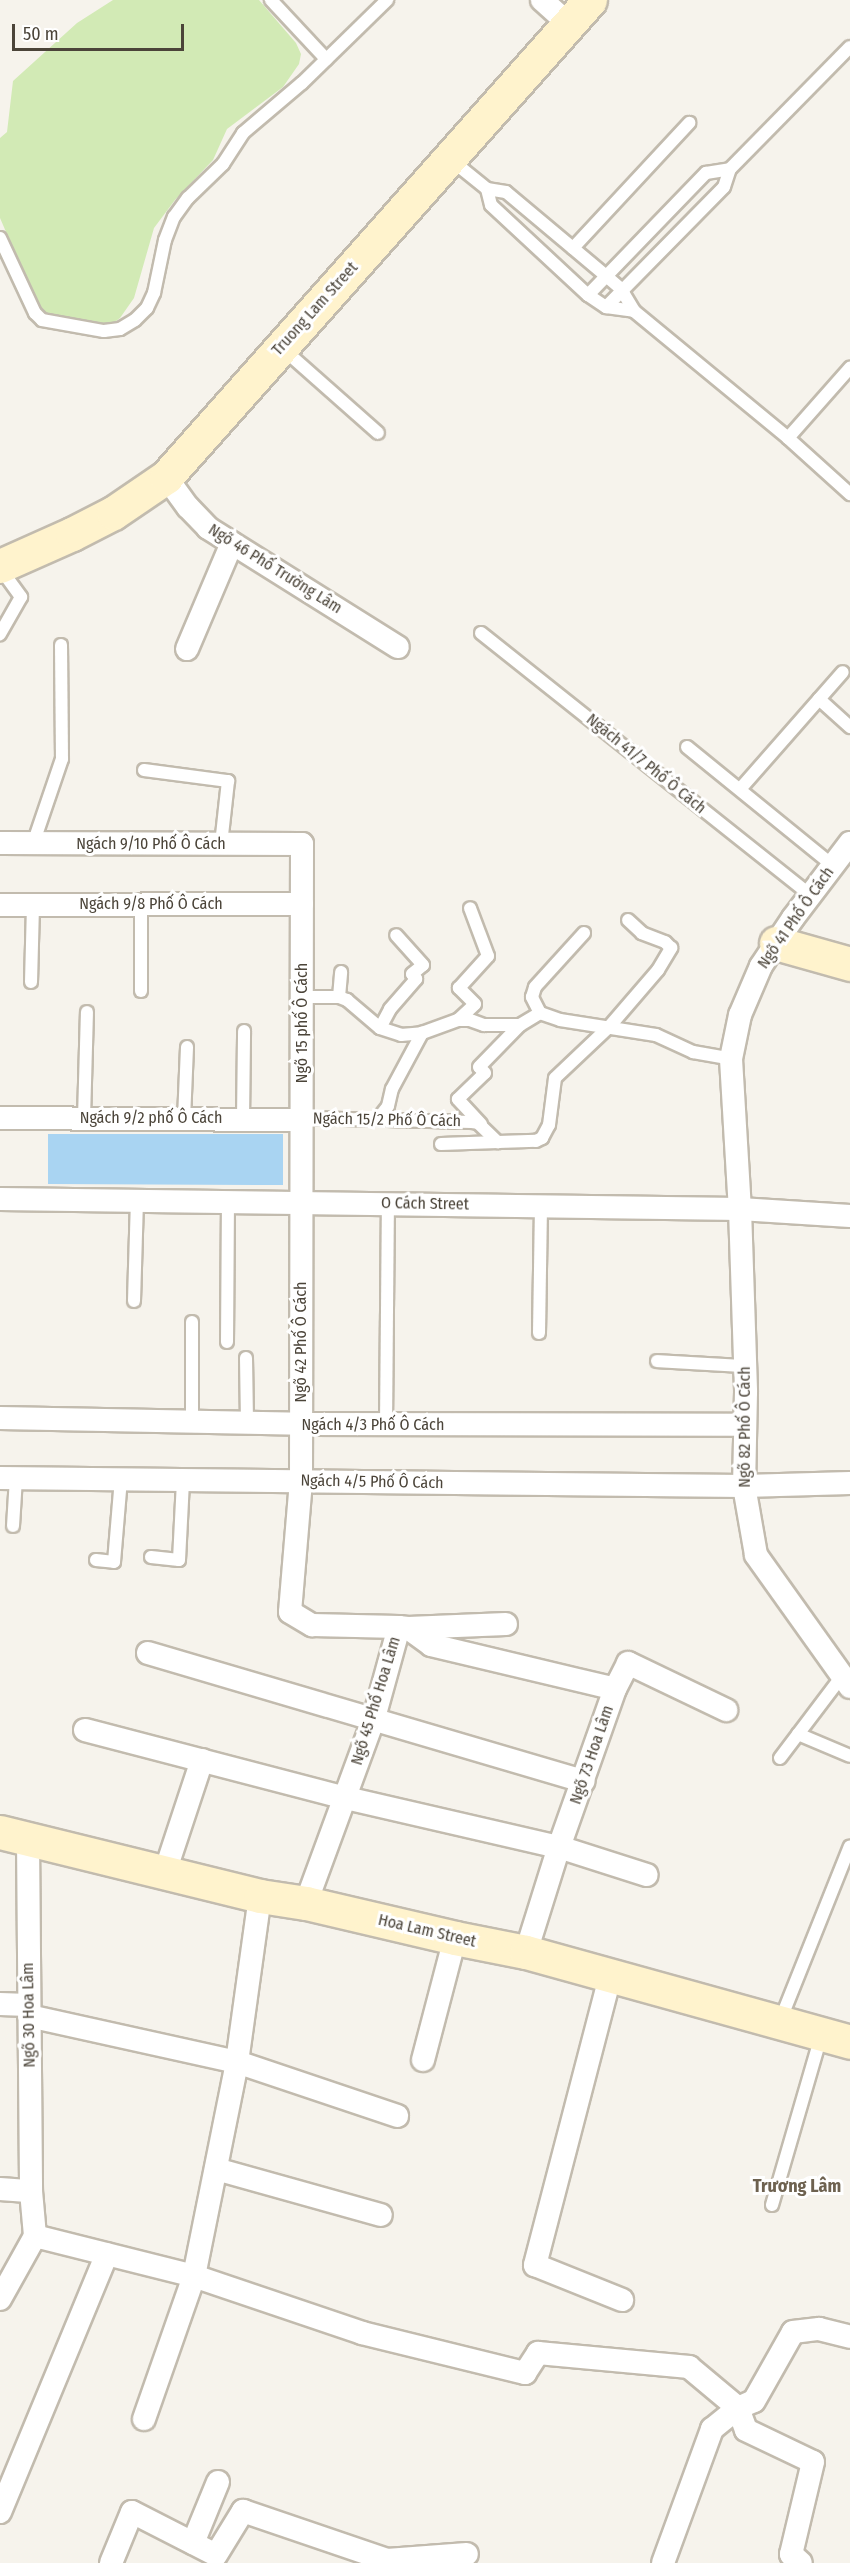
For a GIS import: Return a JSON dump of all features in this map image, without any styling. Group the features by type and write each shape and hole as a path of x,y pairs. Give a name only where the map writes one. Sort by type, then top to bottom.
{"street":[{"path":"542,0 568,24"},
{"name":"Truong Lam Street","path":"0,567 113,513 166,477 590,0"},
{"name":"Ngõ 46 Phố Trường Lâm","path":"166,477 188,507 208,528 398,647"},
{"path":"187,649 232,543"},
{"name":"Ngách 9/10 Phố Ô Cách","path":"0,843 302,844"},
{"name":"Ngõ 41 Phố Ô Cách","path":"740,1209 731,1059 740,1015 761,966 810,895 850,843"},
{"name":"Ngõ 15 phố Ô Cách","path":"301,1202 302,844"},
{"name":"Ngách 9/8 Phố Ô Cách","path":"0,905 302,904"},
{"path":"776,943 850,964"},
{"name":"Ngách 9/2 phố Ô Cách","path":"0,1118 301,1119"},
{"name":"O Cách Street","path":"0,1199 137,1199 740,1209 850,1216"},
{"name":"Ngõ 42 Phố Ô Cách","path":"301,1202 301,1481"},
{"name":"Ngõ 82 Phố Ô Cách","path":"740,1209 745,1366 744,1486 756,1555 846,1681"},
{"name":"Ngách 4/3 Phố Ô Cách","path":"0,1418 386,1425 745,1425"},
{"name":"Ngách 4/5 Phố Ô Cách","path":"8,1478 744,1486 850,1483"},
{"name":"Ngõ 45 Phố Hoa Lâm","path":"301,1481 290,1612 312,1625 403,1627 346,1798 306,1903"},
{"path":"403,1627 506,1624"},
{"path":"403,1627 431,1645 615,1689"},
{"path":"148,1653 584,1781"},
{"name":"Ngõ 73 Hoa Lâm","path":"526,1952 559,1847 615,1689 628,1663 726,1710"},
{"path":"86,1730 346,1798 559,1847 647,1875"},
{"path":"165,1872 202,1760"},
{"name":"Hoa Lam Street","path":"14,1835 260,1896 306,1903 454,1938 526,1952 836,2038"},
{"name":"Ngõ 30 Hoa Lâm","path":"14,1835 28,2010 31,2191 36,2236"},
{"path":"144,2419 194,2276 237,2062 250,1982 260,1896"},
{"path":"423,2060 454,1938"},
{"path":"610,1977 535,2265 622,2300"},
{"path":"0,2004 237,2062 397,2116"},
{"path":"216,2169 381,2215"},
{"path":"0,2189 31,2191"},
{"path":"0,2299 36,2236 194,2276 362,2333 525,2373 538,2354 689,2367 738,2408 746,2430 813,2462 791,2554 801,2563"},
{"path":"0,2512 106,2254"},
{"path":"663,2563 712,2429 738,2408 754,2401 793,2332 819,2329 850,2337"},
{"path":"193,2543 218,2482"},
{"path":"111,2563 132,2512 216,2555 243,2511 387,2560 467,2554"}],"lane":[{"path":"271,0 326,59"},
{"path":"0,238 35,313 42,320 91,330 120,329 135,320 147,308 154,293 165,240 174,218 188,198 223,164 243,133 326,59 387,0"},
{"path":"606,307 621,289 724,187 730,169 850,47"},
{"path":"573,248 689,123"},
{"path":"449,158 487,189 506,192 573,248 621,289 634,310 788,438 850,494"},
{"path":"588,295 706,173 730,169"},
{"path":"487,189 491,205 588,295 606,307 634,310"},
{"path":"281,347 378,433"},
{"path":"788,438 850,368"},
{"path":"0,567 21,597 0,634"},
{"name":"Ngách 41/7 Phố Ô Cách","path":"481,633 810,895"},
{"path":"33,843 62,759 61,645"},
{"path":"741,788 843,672"},
{"path":"819,699 850,727"},
{"path":"687,747 741,788 832,865"},
{"path":"144,770 228,782 221,844"},
{"path":"141,904 141,991"},
{"path":"31,982 33,905"},
{"path":"302,997 339,997 355,1006 380,1028 401,1035 422,1033 458,1020 475,1004 459,988 488,956 470,908"},
{"path":"441,1144 536,1141 548,1132 555,1077 609,1027 658,970 671,948 665,942 642,933 628,920"},
{"path":"584,933 535,987 532,997 540,1013 560,1020 656,1035 693,1052 731,1059"},
{"path":"380,1028 390,1009 416,980 412,974 423,965 396,935"},
{"path":"339,997 341,972"},
{"path":"84,1118 87,1012"},
{"path":"483,1127 458,1099 485,1073 479,1067 520,1026 540,1013"},
{"path":"458,1020 484,1025 520,1026"},
{"path":"243,1119 244,1031"},
{"path":"378,1119 388,1106 392,1089 422,1033"},
{"path":"184,1119 187,1047"},
{"name":"Ngách 15/2 Phố Ô Cách","path":"301,1119 472,1122 483,1127 498,1142"},
{"path":"134,1301 137,1199"},
{"path":"227,1342 228,1201"},
{"path":"386,1425 388,1203"},
{"path":"539,1334 541,1206"},
{"path":"192,1322 192,1421"},
{"path":"246,1358 247,1423"},
{"path":"657,1361 745,1366"},
{"path":"8,1478 13,1526"},
{"path":"96,1560 114,1562 121,1479"},
{"path":"151,1557 179,1560 182,1550 183,1480"},
{"path":"780,1758 798,1734 846,1681"},
{"path":"798,1734 850,1756"},
{"path":"780,2023 850,1846"},
{"path":"772,2205 836,2038"}],"green space":[{"path":"113,0 259,0 296,43 301,54 299,64 283,87 227,129 213,160 175,200 154,228 134,298 120,318 108,327 43,314 38,306 0,218 0,138 7,132 13,81 77,23"}],"water":[{"path":"48,1134 283,1134 283,1185 48,1184"}],"district":[{"name":"Trương Lâm","path":"797,2186"}]}
